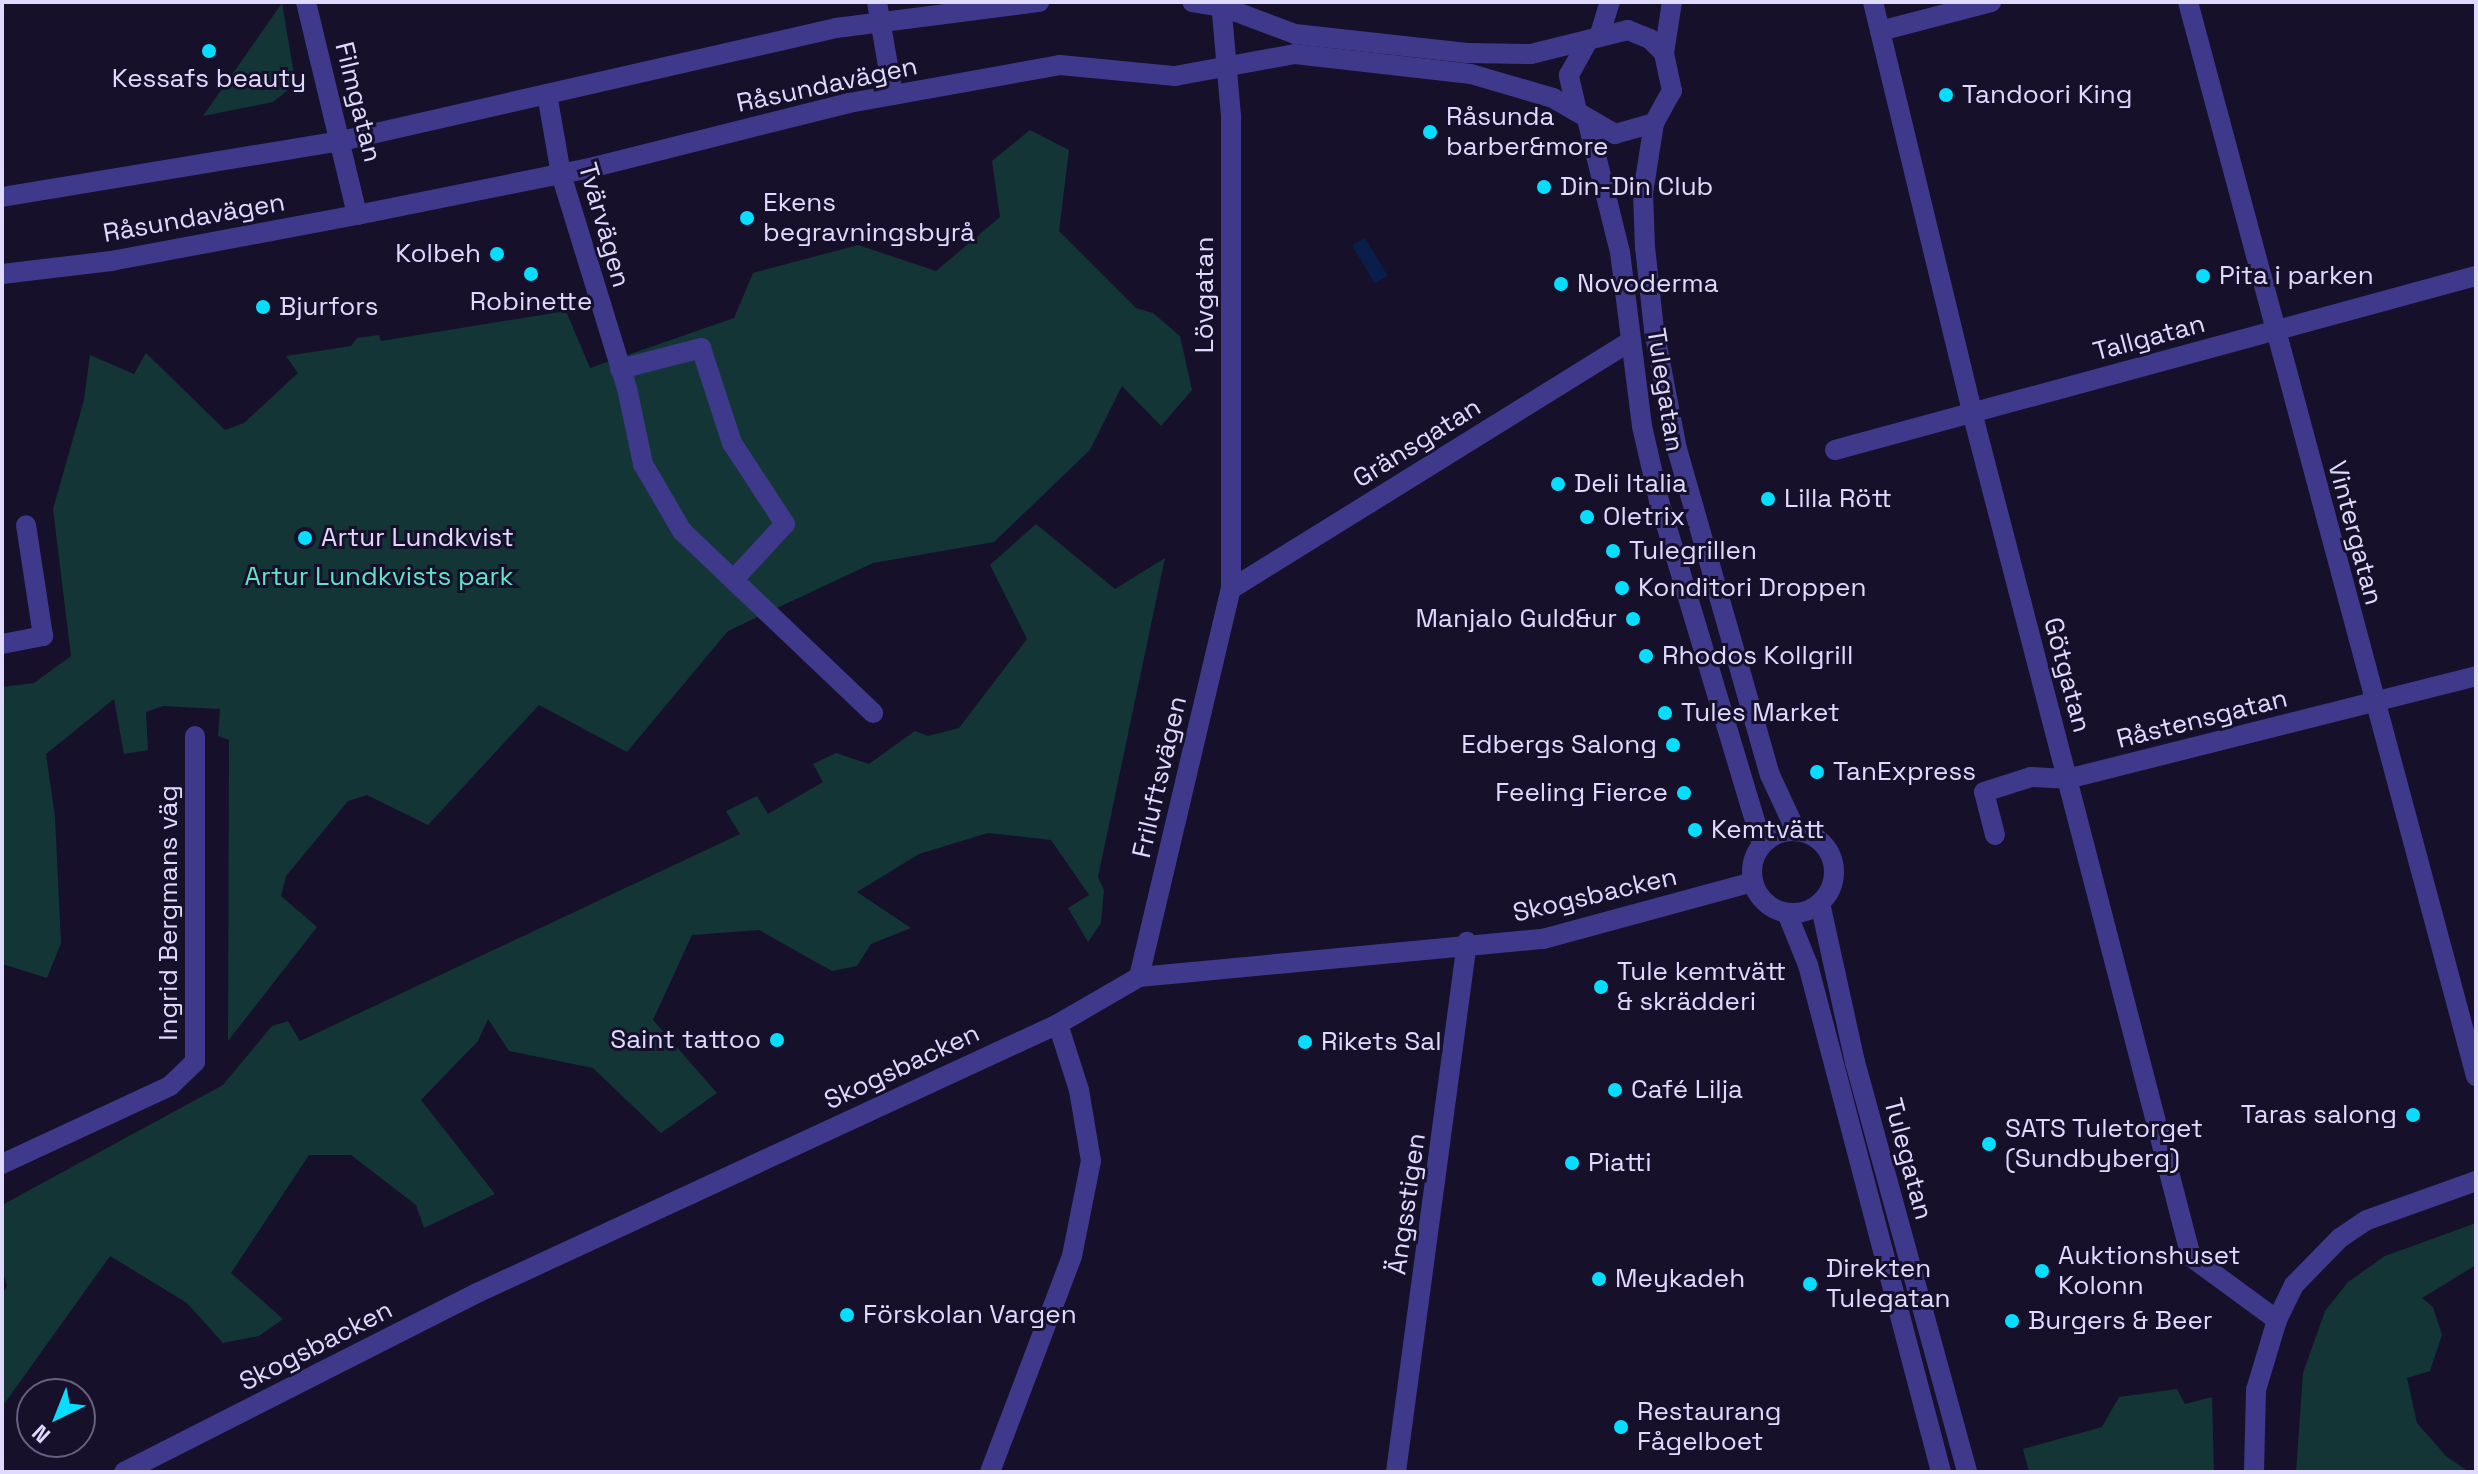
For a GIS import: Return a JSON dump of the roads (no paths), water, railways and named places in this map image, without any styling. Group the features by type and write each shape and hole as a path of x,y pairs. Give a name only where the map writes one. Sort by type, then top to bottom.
{"street":[{"name":"Filmgatan","path":"306,2 357,215"},
{"name":"Råsundavägen","path":"2,197 341,141 879,12 1039,2"},
{"path":"1192,2 1222,5 1295,34 1467,53 1531,54 1594,38 1640,33 1664,53"},
{"path":"1594,38 1610,2"},
{"path":"1654,123 1672,91 1664,53 1672,2"},
{"name":"Götgatan","path":"1873,2 1972,412 2191,1257 2277,1320"},
{"path":"1880,31 1991,2"},
{"name":"Vintergatan","path":"2188,2 2274,332 2476,1076"},
{"name":"Lövgatan","path":"1222,5 1228,65 1231,589"},
{"path":"879,12 893,95"},
{"name":"Tulegatan","path":"1594,38 1569,75 1620,252 1630,342 1659,501 1762,844"},
{"name":"Råsundavägen","path":"2,274 111,261 357,215 561,174 893,95 1060,65 1175,76 1295,54 1471,74 1527,87 1615,134 1654,123"},
{"name":"Tvärvägen","path":"547,94 561,174 620,369 643,464 682,531 873,713"},
{"name":"Tulegatan","path":"1654,123 1643,193 1645,247 1674,434 1770,775 1796,831"},
{"name":"Tallgatan","path":"1835,450 2476,276"},
{"name":"Gränsgatan","path":"1231,589 1630,342"},
{"path":"620,369 701,348 732,443 785,524 734,579"},
{"path":"2,644 43,636 26,525"},
{"name":"Friluftsvägen","path":"1139,977 1231,589"},
{"name":"Råstensgatan","path":"1995,835 1984,792 2031,777 2067,779 2476,676"},
{"name":"Ingrid Bergmans väg","path":"2,1164 170,1086 195,1062 195,736"},
{"path":"1753,882 1753,863 1762,844 1796,831 1823,844 1832,861 1833,881 1820,903 1805,912 1787,913"},
{"name":"Tulegatan","path":"1753,882 1768,906 1787,913 1877,1146 1967,1472"},
{"name":"Skogsbacken","path":"124,1472 477,1293 1058,1024 1139,977 1467,942 1543,939 1753,882"},
{"name":"Tulegatan","path":"1820,903 1857,1152 1941,1472"},
{"name":"Ängsstigen","path":"1396,1472 1467,942"},
{"path":"990,1472 1072,1256 1091,1161 1079,1090 1058,1024"},
{"path":"2254,1472 2256,1390 2277,1320 2294,1285 2340,1238 2405,1204 2476,1181"}],"water":[{"path":"1365,238 1388,276 1375,283 1352,246"}],"place":[{"name":"Kessafs beauty","path":"209,51"},
{"name":"Tandoori King","path":"1946,95"},
{"name":"Råsunda barber&more","path":"1430,132"},
{"name":"Din-Din Club","path":"1544,187"},
{"name":"Ekens begravningsbyrå","path":"747,218"},
{"name":"Kolbeh","path":"497,254"},
{"name":"Robinette","path":"531,274"},
{"name":"Pita i parken","path":"2203,276"},
{"name":"Novoderma","path":"1561,284"},
{"name":"Bjurfors","path":"263,307"},
{"name":"Deli Italia","path":"1558,484"},
{"name":"Lilla Rött","path":"1768,499"},
{"name":"Oletrix","path":"1587,517"},
{"name":"Artur Lundkvist","path":"305,538"},
{"name":"Tulegrillen","path":"1613,551"},
{"name":"Konditori Droppen","path":"1622,588"},
{"name":"Manjalo Guld&ur","path":"1633,619"},
{"name":"Rhodos Kollgrill","path":"1646,656"},
{"name":"Tules Market","path":"1665,713"},
{"name":"Edbergs Salong","path":"1673,745"},
{"name":"TanExpress","path":"1817,772"},
{"name":"Feeling Fierce","path":"1684,793"},
{"name":"Kemtvätt","path":"1695,830"},
{"name":"Tule kemtvätt & skrädderi","path":"1601,987"},
{"name":"Saint tattoo","path":"777,1040"},
{"name":"Rikets Sal","path":"1305,1042"},
{"name":"Café Lilja","path":"1615,1090"},
{"name":"Taras salong","path":"2413,1115"},
{"name":"SATS Tuletorget (Sundbyberg)","path":"1989,1144"},
{"name":"Piatti","path":"1572,1163"},
{"name":"Auktionshuset Kolonn","path":"2042,1271"},
{"name":"Meykadeh","path":"1599,1279"},
{"name":"Direkten Tulegatan","path":"1810,1284"},
{"name":"Förskolan Vargen","path":"847,1315"},
{"name":"Burgers & Beer","path":"2012,1321"},
{"name":"Restaurang Fågelboet","path":"1621,1427"}],"park label":[{"name":"Artur Lundkvists park","path":"379,577"}]}
